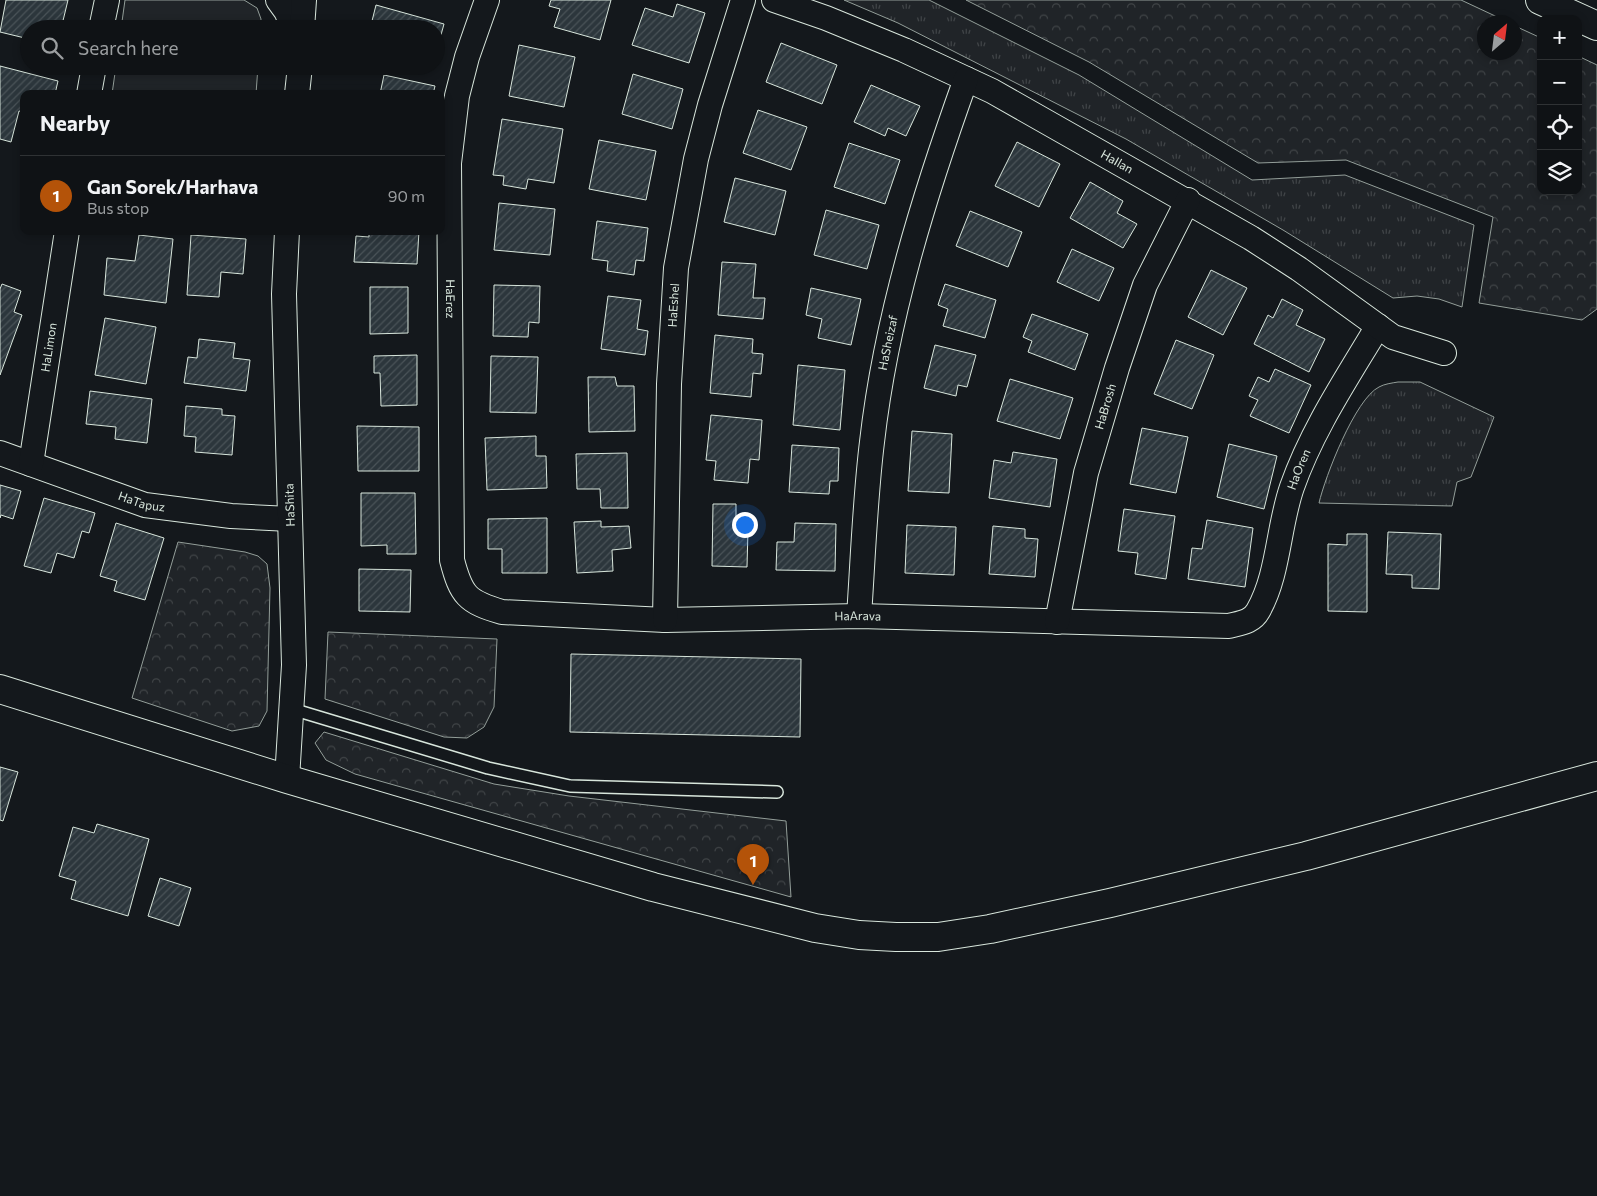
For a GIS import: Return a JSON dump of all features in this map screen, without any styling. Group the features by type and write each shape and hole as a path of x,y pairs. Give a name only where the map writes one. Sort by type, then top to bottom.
{"street":[{"path":"103,20 107,0"},
{"path":"278,0 290,20"},
{"path":"303,20 304,0"},
{"name":"HaErez","path":"469,599 459,586 452,560 449,163 457,96 467,57 487,0"},
{"name":"HaEshel","path":"666,620 669,384 676,268 696,159 710,105 744,0"},
{"name":"HaIlan","path":"774,0 904,50 966,79 1188,200 1299,269 1393,337 1444,353"},
{"path":"1540,0 1597,26"},
{"path":"90,90 92,75"},
{"path":"297,90 299,75"},
{"name":"HaSheizaf","path":"859,616 872,442 882,376 918,226 937,161 966,79"},
{"name":"HaBrosh","path":"1057,622 1086,473 1117,368 1145,285 1188,200"},
{"name":"HaLimon","path":"31,464 66,235"},
{"name":"HaShita","path":"287,235 284,294 294,665 287,779"},
{"name":"HaOren","path":"1248,621 1258,613 1268,588 1292,487 1307,452 1378,326"},
{"name":"HaTapuz","path":"0,453 145,504 221,515 290,519"},
{"name":"HaArava","path":"469,599 483,607 502,612 666,620 859,616 1229,626 1248,621"},
{"path":"0,689 287,779 653,887 815,928 859,935 938,937 990,929 1110,903 1306,856 1594,779"}],"lane":[{"path":"292,708 488,768 570,786 777,792"}],"green space":[{"path":"125,0 244,0 257,8 261,19 261,20 122,20"},
{"path":"844,0 929,0 1079,75 1252,180 1345,175 1474,225 1462,307 1439,299 1417,296 1393,298 1283,230 1126,139 898,23"},
{"path":"966,0 1461,0 1493,15 1477,15 1477,60 1522,60 1522,29 1537,36 1537,195 1582,195 1582,58 1597,65 1597,309 1582,320 1479,303 1493,217 1346,160 1258,163 1089,62"},
{"path":"115,75 257,75 256,90 113,90"},
{"path":"1398,382 1420,382 1494,417 1471,477 1457,482 1452,506 1319,503 1334,458 1360,407 1370,394 1379,387"},
{"path":"178,542 245,552 258,556 267,564 270,588 267,711 259,726 232,731 132,698"},
{"path":"328,632 497,639 494,707 484,727 467,738 444,737 325,699"},
{"path":"324,732 494,784 569,796 786,821 791,897 355,774 326,760 315,743"}],"building":[{"path":"6,0 68,0 63,20 20,20 20,37 0,32"},
{"path":"551,0 611,0 600,40 554,27 560,9 549,6"},
{"path":"677,4 705,13 689,63 632,45 645,8 673,17"},
{"path":"376,5 430,20 372,20"},
{"path":"781,43 837,65 822,104 766,82"},
{"path":"519,45 575,57 564,107 509,96"},
{"path":"0,66 20,71 20,75 35,75 58,81 56,90 20,90 20,111 11,142 0,139"},
{"path":"633,74 683,89 672,129 622,114"},
{"path":"384,75 435,86 434,90 381,90"},
{"path":"871,85 920,106 906,136 888,128 885,136 854,122"},
{"path":"758,110 807,127 791,170 743,153"},
{"path":"502,119 563,129 554,183 528,179 526,189 503,185 504,176 493,175"},
{"path":"599,140 656,151 646,200 589,189"},
{"path":"1017,142 1060,164 1039,207 995,186"},
{"path":"849,143 900,160 885,204 834,187"},
{"path":"735,178 786,191 775,235 724,222"},
{"path":"1090,182 1123,201 1117,213 1137,224 1123,248 1070,218"},
{"path":"499,203 555,209 550,255 494,250"},
{"path":"826,210 879,225 867,269 814,255"},
{"path":"970,211 1022,232 1008,267 956,246"},
{"path":"597,221 648,228 644,261 636,260 634,275 607,271 608,261 592,259"},
{"path":"139,235 173,239 166,303 104,295 107,258 135,261"},
{"path":"191,235 246,239 243,274 221,272 219,297 187,295"},
{"path":"369,235 419,235 417,264 354,262 356,236 369,237"},
{"path":"1072,249 1114,268 1099,301 1057,282"},
{"path":"722,262 756,264 753,298 765,298 763,319 718,315"},
{"path":"1211,270 1247,288 1223,335 1188,317"},
{"path":"2,284 21,291 14,312 22,315 0,375 0,289"},
{"path":"945,284 996,300 985,338 943,326 948,309 938,305"},
{"path":"494,285 540,286 539,323 529,322 528,337 493,336"},
{"path":"370,287 408,287 408,333 370,334"},
{"path":"811,288 861,299 851,345 818,338 822,319 806,315"},
{"path":"608,296 641,300 637,329 648,331 645,355 601,349"},
{"path":"1282,299 1303,310 1296,325 1325,339 1309,372 1254,344 1268,315 1273,318"},
{"path":"1032,314 1088,334 1075,370 1028,352 1032,341 1023,337"},
{"path":"105,318 156,327 146,384 95,375"},
{"path":"715,335 753,339 752,353 763,354 761,374 753,373 751,397 710,393"},
{"path":"199,339 235,343 233,358 250,360 246,391 184,383 188,357 197,358"},
{"path":"1176,340 1214,355 1192,409 1154,394"},
{"path":"935,345 976,355 967,387 958,385 956,396 924,388"},
{"path":"417,355 417,405 381,406 380,373 374,373 374,356"},
{"path":"491,356 538,357 536,413 490,412"},
{"path":"798,365 845,370 840,430 793,425"},
{"path":"1275,369 1311,385 1289,433 1250,416 1258,400 1249,396 1258,377 1269,382"},
{"path":"588,377 615,377 617,386 634,386 635,431 589,432"},
{"path":"1010,379 1073,398 1060,439 997,421"},
{"path":"90,391 152,399 147,443 115,439 116,427 86,424"},
{"path":"186,406 222,409 222,415 235,416 232,455 195,452 196,437 184,436"},
{"path":"711,415 762,420 759,460 750,459 748,483 714,480 716,461 706,460"},
{"path":"357,426 419,427 419,471 358,471"},
{"path":"1142,428 1188,437 1176,493 1130,484"},
{"path":"912,431 952,434 949,493 908,491"},
{"path":"536,436 536,456 546,456 547,488 487,490 485,438"},
{"path":"1229,444 1277,456 1264,509 1217,497"},
{"path":"792,445 839,448 838,481 830,481 829,494 789,492"},
{"path":"1013,452 1057,459 1050,507 989,498 994,460 1011,463"},
{"path":"627,453 628,508 601,508 600,489 577,489 576,454"},
{"path":"0,485 21,491 13,519 1,515 0,518"},
{"path":"361,493 415,493 416,554 387,554 387,545 361,546"},
{"path":"44,498 95,513 89,533 82,531 74,558 57,553 51,573 24,566"},
{"path":"713,504 736,504 736,530 748,530 747,567 712,566"},
{"path":"1124,509 1175,516 1166,579 1135,574 1138,553 1118,551"},
{"path":"547,518 547,573 502,573 502,549 488,549 488,519"},
{"path":"1207,520 1253,528 1245,587 1188,579 1192,548 1202,549"},
{"path":"601,521 601,527 629,526 631,548 612,550 613,571 577,573 574,522"},
{"path":"116,523 164,538 145,600 114,591 117,581 100,576"},
{"path":"795,523 836,524 835,571 776,570 777,542 794,542"},
{"path":"907,525 956,527 954,575 905,573"},
{"path":"993,526 1025,529 1025,538 1038,539 1035,577 989,574"},
{"path":"1388,532 1441,534 1439,589 1412,588 1412,575 1386,574"},
{"path":"1347,534 1367,534 1367,612 1328,611 1328,544 1347,545"},
{"path":"359,569 411,570 410,612 359,611"},
{"path":"571,654 801,659 800,737 570,732"},
{"path":"0,767 18,772 3,821 0,820"},
{"path":"97,824 149,839 128,916 71,899 76,881 59,876 73,827 94,833"},
{"path":"160,878 191,888 179,926 148,916"}],"place":[{"name":"Gan Sorek/Harhava","path":"753,885"}]}
